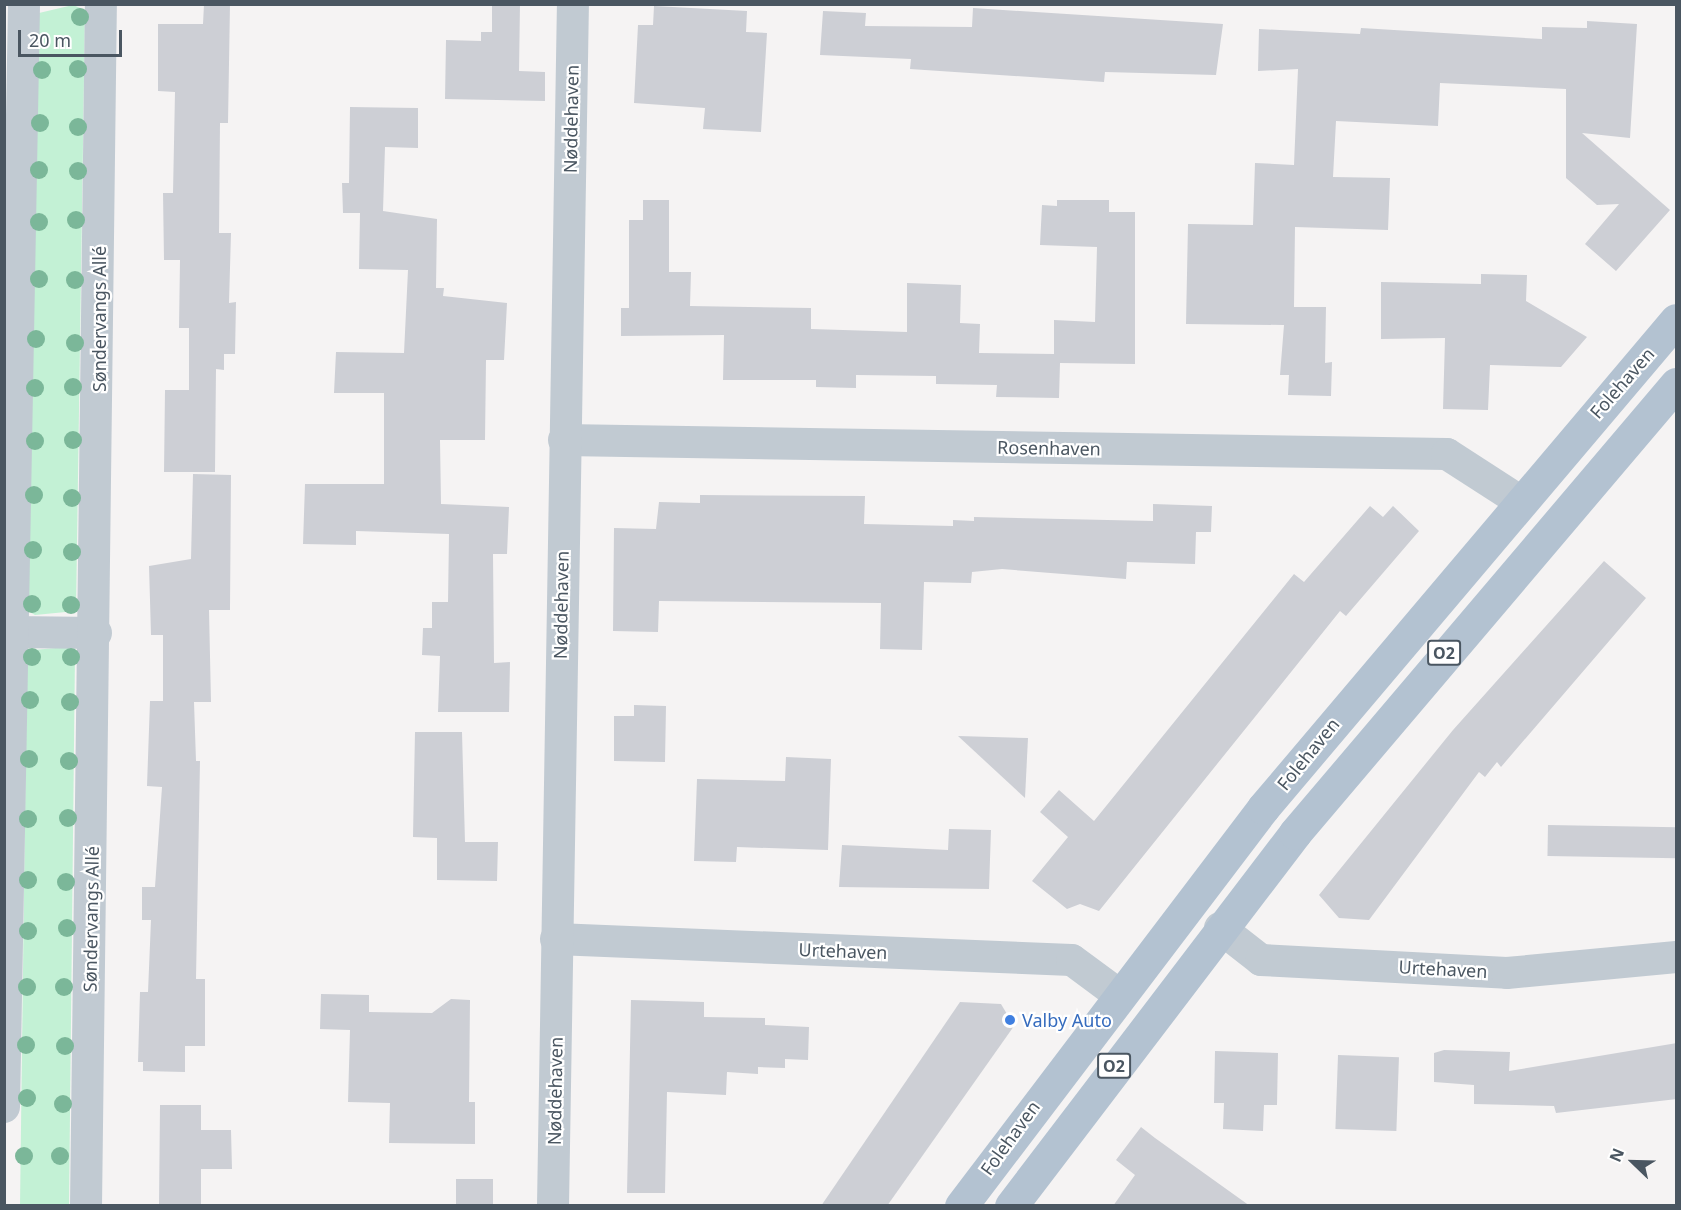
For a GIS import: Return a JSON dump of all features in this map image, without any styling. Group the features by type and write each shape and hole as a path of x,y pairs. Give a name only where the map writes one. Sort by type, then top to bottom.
{"main road":[{"name":"Folehaven","path":"962,1206 1118,994 1270,799 1520,501 1677,320"},
{"name":"O2","path":"1011,1206 1220,928 1395,710 1677,384"}],"street":[{"path":"4,1107 24,4"},
{"name":"Søndervangs Allé","path":"86,1206 96,633 101,4"},
{"name":"Nøddehaven","path":"554,1206 556,939 573,4"},
{"name":"Rosenhaven","path":"564,440 1447,454 1520,501"},
{"path":"12,632 96,633"},
{"name":"Urtehaven","path":"1220,928 1261,960 1507,973 1677,957"},
{"name":"Urtehaven","path":"556,939 1072,960 1118,994"}],"green space":[{"path":"73,5 85,10 76,611 35,615 28,611 39,13"},
{"path":"67,647 75,652 69,1205 20,1206 27,657 33,650"}],"building":[{"path":"204,4 230,4 228,123 220,123 219,233 231,233 229,303 236,302 235,354 224,354 224,370 216,369 215,472 164,472 165,390 189,390 189,328 179,328 180,260 164,260 163,193 173,193 175,92 158,91 158,24 203,24"},
{"path":"492,4 520,4 519,71 545,72 545,101 445,99 446,40 481,41 481,32 492,32"},
{"path":"654,6 747,11 746,32 767,33 761,132 703,129 705,108 634,103 638,25 653,25"},
{"path":"973,8 1223,24 1216,75 1105,72 1104,82 910,69 911,59 820,55 823,11 866,13 865,26 972,27"},
{"path":"1587,21 1637,24 1630,138 1582,133 1670,210 1616,271 1585,244 1619,204 1597,205 1566,178 1566,89 1440,83 1438,126 1336,121 1333,177 1390,178 1388,230 1295,227 1294,307 1326,307 1325,363 1332,362 1331,396 1288,395 1289,375 1280,375 1284,325 1186,324 1188,224 1253,225 1255,163 1294,165 1298,69 1258,71 1259,29 1360,34 1361,28 1542,39 1542,27 1587,28"},
{"path":"350,107 418,108 418,148 385,147 383,211 437,219 436,288 444,288 443,296 507,303 504,360 486,360 485,440 440,440 441,504 509,507 507,554 493,554 494,663 510,662 509,712 438,712 440,656 422,655 423,628 432,628 432,602 448,602 449,534 356,531 356,545 303,544 305,484 384,484 384,393 334,393 336,352 404,353 408,270 359,269 360,213 343,213 342,183 349,183"},
{"path":"643,200 669,200 669,272 691,272 690,306 811,308 811,329 907,332 907,283 961,285 960,323 980,324 979,353 1054,354 1054,320 1095,322 1097,247 1040,245 1042,205 1057,206 1057,200 1109,200 1109,212 1135,212 1135,364 1060,363 1059,398 996,397 997,385 936,384 936,376 856,375 856,388 816,387 816,380 723,380 724,335 621,336 621,308 629,308 629,220 643,220"},
{"path":"1481,274 1527,275 1526,301 1587,337 1561,367 1490,365 1488,410 1443,409 1445,338 1381,339 1381,282 1481,284"},
{"path":"193,474 231,475 230,610 209,610 211,702 194,702 196,761 200,761 196,979 205,979 205,1046 185,1046 185,1072 143,1071 143,1062 138,1062 140,992 148,992 151,920 142,920 142,887 155,887 162,787 147,786 150,701 163,701 163,635 151,635 149,566 191,559"},
{"path":"700,495 865,496 864,524 953,526 953,520 974,521 974,517 1153,521 1153,504 1212,506 1211,532 1196,532 1195,564 1127,562 1126,579 1002,569 972,572 971,583 924,582 922,650 880,649 881,603 659,601 658,632 613,631 614,528 656,529 659,502 700,503"},
{"path":"1370,506 1383,517 1393,506 1419,531 1346,616 1340,611 1099,911 1080,904 1067,909 1032,881 1068,837 1040,812 1059,790 1094,821 1294,574 1304,582"},
{"path":"1604,561 1646,598 1501,767 1497,762 1485,777 1479,772 1369,920 1339,918 1319,895 1453,730"},
{"path":"634,705 666,706 665,762 614,761 614,716 634,716"},
{"path":"415,732 462,732 465,842 498,842 497,881 437,880 437,838 413,837"},
{"path":"958,736 1028,738 1025,798"},
{"path":"786,757 831,759 828,850 737,847 736,862 694,861 697,779 785,781"},
{"path":"1548,825 1676,827 1676,858 1547,856"},
{"path":"949,829 991,830 989,889 839,887 842,845 948,850"},
{"path":"321,994 369,995 369,1012 432,1013 451,999 470,1000 469,1102 475,1102 475,1144 389,1143 390,1103 348,1102 350,1030 320,1029"},
{"path":"631,1000 704,1002 704,1017 765,1018 765,1025 809,1027 808,1060 785,1059 785,1068 758,1067 758,1074 727,1072 726,1095 667,1092 665,1193 627,1193"},
{"path":"960,1002 1001,1004 1014,1026 887,1206 821,1206"},
{"path":"1677,1043 1677,1099 1556,1113 1554,1106 1474,1104 1474,1085 1434,1082 1434,1053 1444,1050 1510,1052 1509,1071"},
{"path":"1215,1051 1278,1053 1277,1105 1264,1105 1263,1131 1223,1129 1224,1103 1214,1103"},
{"path":"1338,1055 1399,1057 1396,1131 1335,1129"},
{"path":"160,1105 201,1105 201,1130 231,1130 232,1169 201,1169 201,1206 159,1206"},
{"path":"1141,1127 1250,1206 1113,1206 1135,1175 1116,1160"},
{"path":"456,1179 493,1179 493,1206 456,1206"}],"place":[{"name":"Valby Auto","path":"1010,1020"}]}
